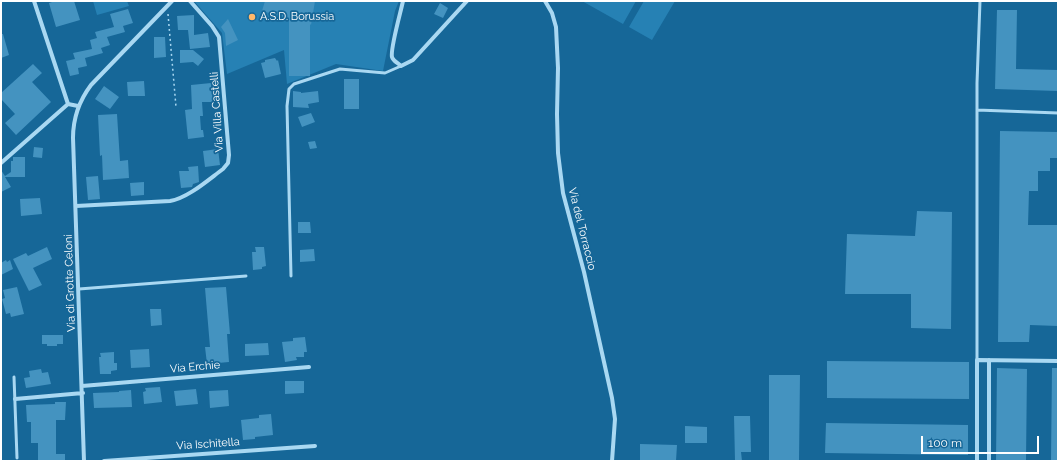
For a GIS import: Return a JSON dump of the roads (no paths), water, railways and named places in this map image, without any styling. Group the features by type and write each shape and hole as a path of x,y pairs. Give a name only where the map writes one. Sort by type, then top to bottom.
{"street":[{"path":"34,1 68,104"},
{"name":"Via di Grotte Celoni","path":"84,461 73,134 75,118 78,106 96,79 172,1"},
{"name":"Via Villa Castelli","path":"76,206 175,200 217,174 228,164 229,155 219,37 214,28 190,1"},
{"path":"403,1 394,37 392,56 394,61 401,66 413,60 467,1"},
{"name":"Via del Torraccio","path":"545,1 552,12 556,27 558,68 558,154 563,194 584,272 612,398 615,419 612,461"},
{"path":"68,104 78,106"},
{"path":"1,163 68,104"},
{"path":"977,461 977,360 1058,361"},
{"path":"989,360 989,461"},
{"name":"Via Erchie","path":"82,386 309,367"},
{"path":"15,399 82,393"},
{"name":"Via Ischitella","path":"104,461 314,446"}],"lane":[{"path":"977,360 977,110 980,1"},
{"path":"291,276 287,106 289,89 294,84 334,70 346,68 385,73 401,66"},
{"path":"977,110 1058,113"},
{"path":"79,289 246,276"},
{"path":"14,377 17,458"}],"place":[{"name":"A.S.D. Borussia","path":"252,17"}]}
